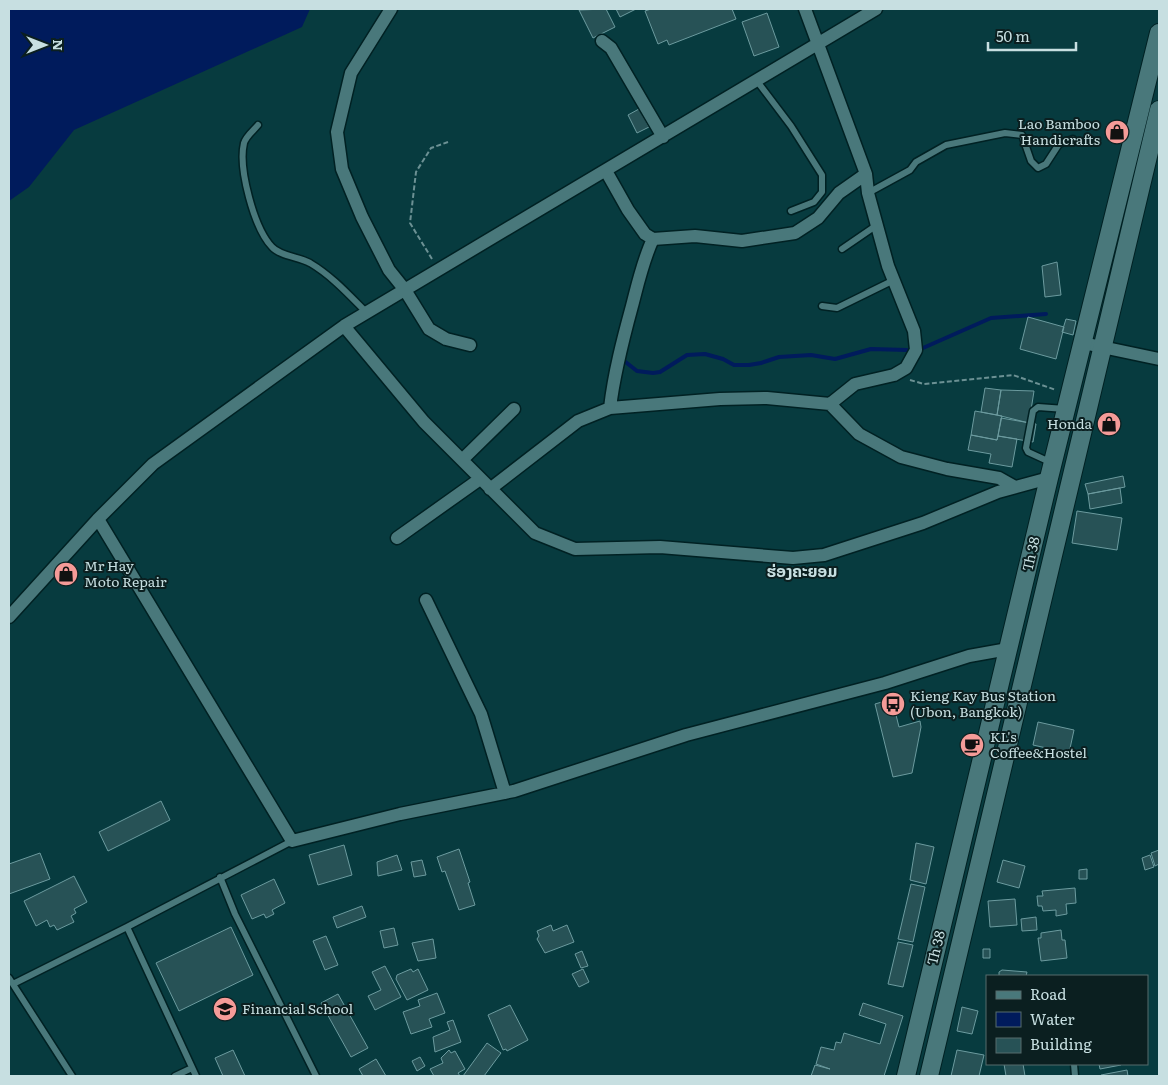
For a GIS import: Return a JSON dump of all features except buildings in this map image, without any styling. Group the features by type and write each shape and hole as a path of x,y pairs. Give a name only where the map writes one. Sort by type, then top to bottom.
{"street":[{"path":"391,9 351,73 337,132 342,169 362,217 389,270 405,290 429,329 446,339 470,345"},
{"path":"805,9 866,174 868,193 877,225 894,280 914,331 916,350 906,368 894,375 855,384 830,404"},
{"path":"9,617 98,519 153,464 344,326 876,9"},
{"name":"Th 38","path":"906,1076 1051,470 1159,33"},
{"path":"602,41 611,48 663,137"},
{"name":"Th 38","path":"929,1076 1159,110"},
{"path":"606,171 628,210 645,234 653,238 695,236 742,241 795,234 818,218 840,193 866,174"},
{"path":"610,408 612,388 625,334 644,260 653,238"},
{"path":"344,326 424,422 535,533 576,549 660,547 793,558 824,555 923,523 998,492 1016,487 1051,470"},
{"path":"1083,343 1159,359"},
{"path":"490,489 578,421 610,408 720,399 767,398 830,404 859,434 901,457 947,469 999,478 1016,487"},
{"path":"463,459 514,409"},
{"path":"397,538 480,479"},
{"path":"98,519 292,841 400,814 505,793 696,733 885,682 969,656 1008,650"},
{"path":"426,600 481,714 505,793"}],"lane":[{"path":"756,81 790,126 822,175 822,192 814,202 791,210"},
{"path":"258,125 244,141 242,168 245,186 264,237 273,249 309,262 330,277 367,313"},
{"path":"868,193 910,170 916,162 952,143 1005,133 1022,135 1031,161 1038,168 1046,164 1059,144 1073,139"},
{"path":"842,249 877,225"},
{"path":"822,306 837,308 894,280"},
{"path":"1051,470 1028,452 1026,448 1033,411 1038,407 1068,402"},
{"path":"72,1076 11,981 127,927 292,841"},
{"path":"220,877 239,923 316,1076"},
{"path":"127,927 196,1076"},
{"path":"175,1076 192,1068"}],"path":[{"path":"438,270 410,223 416,172 431,148 448,142"},
{"path":"894,375 924,384 1013,375 1068,402"}],"water":[{"path":"9,9 310,9 302,27 74,130 29,187 9,201"}],"waterway":[{"path":"923,348 991,318 1046,314"},
{"path":"623,360 637,371 653,373 660,372 687,355 705,354 723,359 734,365 749,365 779,357 811,355 835,359 871,349 907,350"}],"place":[{"name":"Lao Bamboo Handicrafts","path":"1117,132"},
{"name":"Honda","path":"1109,424"},
{"name":"Mr Hay Moto Repair","path":"66,574"},
{"name":"Kieng Kay Bus Station (Ubon, Bangkok)","path":"893,704"},
{"name":"KL's Coffee&Hostel","path":"972,745"},
{"name":"Financial School","path":"225,1009"}],"district":[{"name":"ຮ່ອງຄະຍອມ","path":"802,571"}]}
